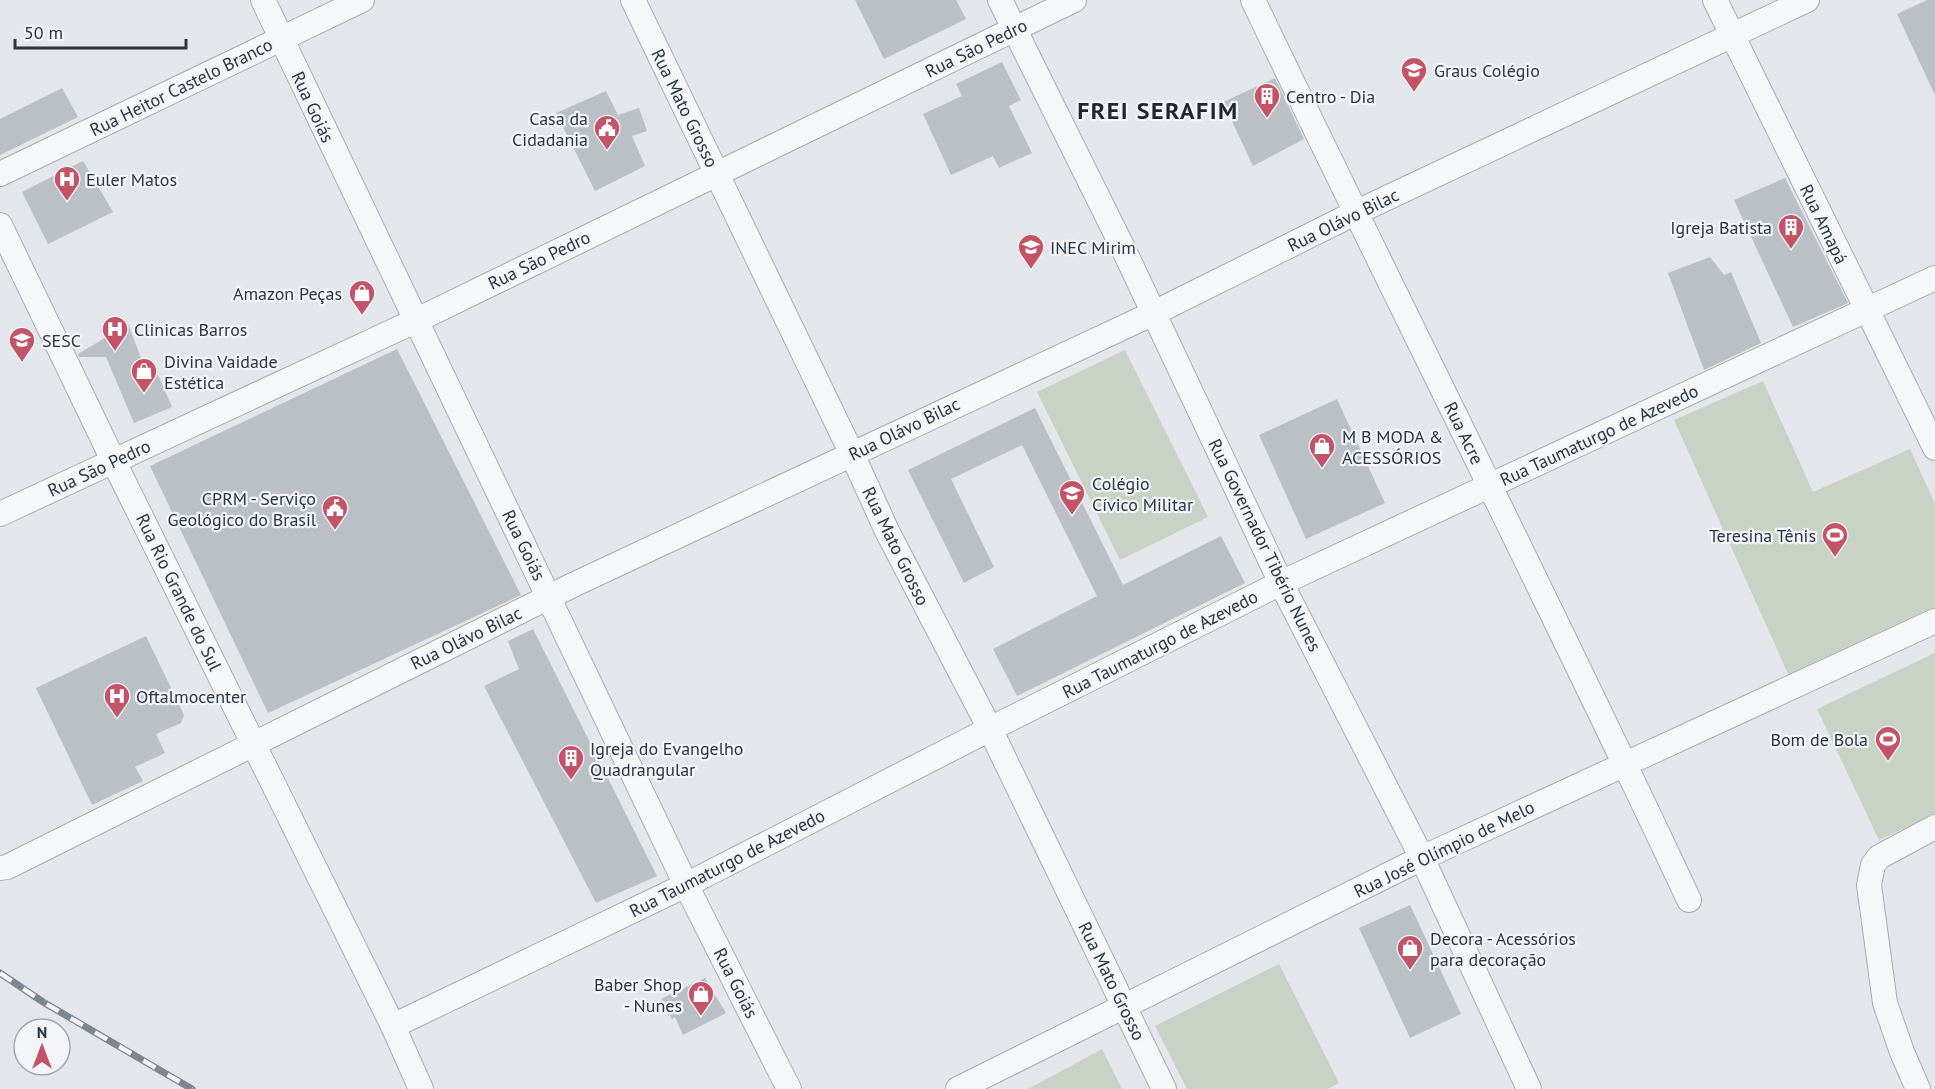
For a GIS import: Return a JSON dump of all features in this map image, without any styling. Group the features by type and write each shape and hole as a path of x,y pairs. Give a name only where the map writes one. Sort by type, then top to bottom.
{"street":[{"name":"Rua Goiás","path":"263,0 686,885 789,1089"},
{"name":"Rua Heitor Castelo Branco","path":"0,174 362,0"},
{"name":"Rua Mato Grosso","path":"633,0 887,531 990,729 1164,1089"},
{"name":"Rua Governador Tibério Nunes","path":"1000,0 1154,313 1281,583 1422,858 1529,1089"},
{"name":"Rua São Pedro","path":"0,514 415,321 1074,0"},
{"name":"Rua Acre","path":"1253,0 1625,763 1689,900"},
{"name":"Rua Amapá","path":"1715,0 1935,448"},
{"name":"Rua Olávo Bilac","path":"2,870 253,743 549,598 1154,313 1355,213 1807,0"},
{"name":"Rua Rio Grande do Sul","path":"0,225 113,460 393,1026 421,1089"},
{"name":"Rua Taumaturgo de Azevedo","path":"393,1026 686,885 1281,583 1935,278"},
{"name":"Rua José Olímpio de Melo","path":"958,1089 1422,858 1935,621"},
{"path":"1918,1089 1885,1003 1869,885 1873,865 1879,857 1935,828"}],"green space":[{"path":"1125,350 1208,517 1120,560 1037,392"},
{"name":"Teresina Tênis","path":"1763,381 1813,492 1910,449 1935,504 1935,611 1789,676 1674,420"},
{"name":"Bom de Bola","path":"1935,653 1935,814 1879,840 1817,709"},
{"path":"1279,964 1339,1083 1328,1089 1187,1089 1155,1026"},
{"path":"1102,1049 1122,1089 1028,1089"}],"building":[{"path":"855,0 956,0 966,19 884,59"},
{"path":"1927,0 1935,0 1935,95 1897,14"},
{"path":"1002,62 1021,100 1009,106 1032,153 999,168 993,156 951,175 923,114 962,96 956,84"},
{"name":"Centro - Dia","path":"1275,78 1304,139 1253,166 1223,102"},
{"path":"62,88 78,117 0,155 0,119"},
{"name":"Casa da Cidadania","path":"606,91 618,115 639,108 647,131 632,136 645,166 595,191 556,113"},
{"name":"Euler Matos","path":"83,161 113,212 48,244 22,192"},
{"name":"Igreja Batista","path":"1785,178 1848,303 1793,327 1734,200"},
{"path":"1710,257 1724,275 1731,272 1761,343 1704,370 1668,273"},
{"path":"128,324 149,379 158,375 172,407 134,423 106,357 79,357 78,354"},
{"name":"CPRM - Serviço Geológico do Brasil","path":"397,349 521,595 268,713 150,466"},
{"name":"M B MODA & ACESSÓRIOS","path":"1337,399 1385,503 1306,539 1259,435"},
{"path":"1035,408 1123,585 1221,536 1245,583 1017,696 993,649 1097,596 1022,445 951,479 994,567 964,583 908,470"},
{"name":"Igreja do Evangelho Quadrangular","path":"533,629 657,876 596,903 484,686 519,669 508,641"},
{"name":"Oftalmocenter","path":"146,636 184,715 181,723 156,734 165,753 135,767 143,781 92,805 36,688"},
{"name":"Decora - Acessórios para decoração","path":"1410,905 1461,1014 1410,1038 1359,928"},
{"path":"705,978 726,1013 683,1035 675,1017 672,1019 661,999"}],"railway":[{"path":"0,973 43,1002 192,1089"}],"place":[{"name":"Graus Colégio","path":"1414,93"},
{"name":"Centro - Dia","path":"1267,119"},
{"name":"Casa da Cidadania","path":"607,151"},
{"name":"Euler Matos","path":"67,202"},
{"name":"Igreja Batista","path":"1791,250"},
{"name":"INEC Mirim","path":"1031,270"},
{"name":"Amazon Peças","path":"362,316"},
{"name":"Clinicas Barros","path":"115,352"},
{"name":"SESC","path":"22,363"},
{"name":"Divina Vaidade Estética","path":"144,394"},
{"name":"M B MODA & ACESSÓRIOS","path":"1322,469"},
{"name":"Colégio Cívico Militar","path":"1072,516"},
{"name":"CPRM - Serviço Geológico do Brasil","path":"335,531"},
{"name":"Teresina Tênis","path":"1835,558"},
{"name":"Oftalmocenter","path":"117,719"},
{"name":"Bom de Bola","path":"1888,762"},
{"name":"Igreja do Evangelho Quadrangular","path":"571,781"},
{"name":"Decora - Acessórios para decoração","path":"1410,971"},
{"name":"Baber Shop - Nunes","path":"701,1017"}],"district":[{"name":"FREI SERAFIM","path":"1158,110"}]}
